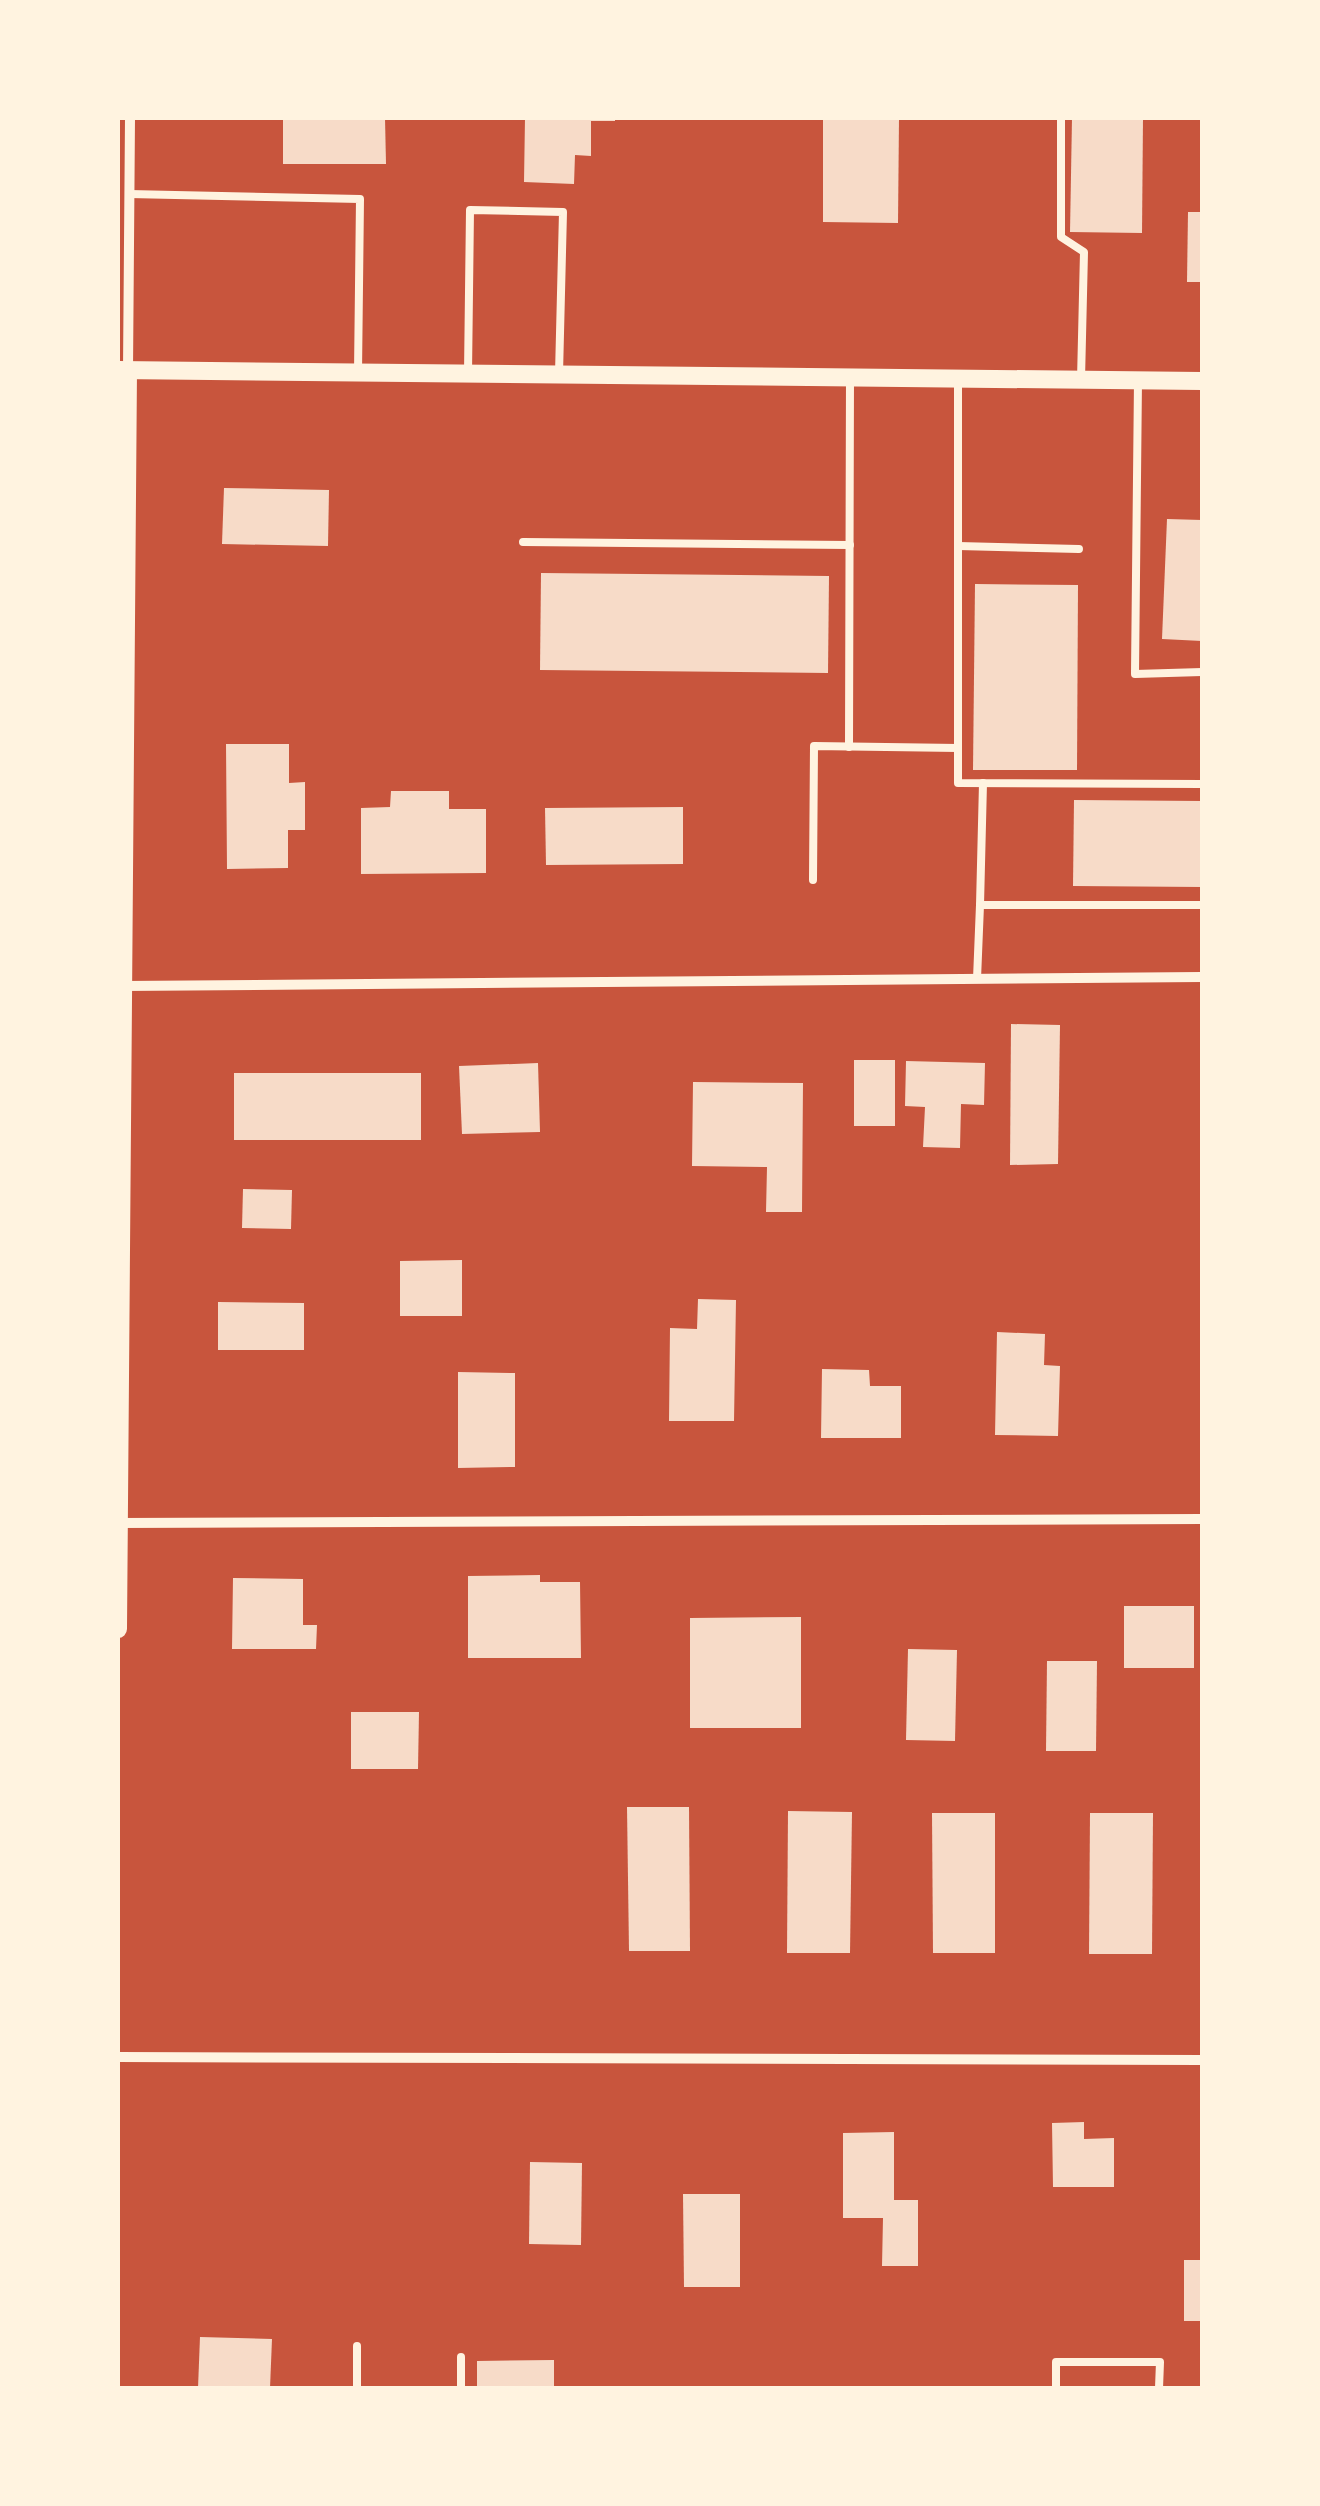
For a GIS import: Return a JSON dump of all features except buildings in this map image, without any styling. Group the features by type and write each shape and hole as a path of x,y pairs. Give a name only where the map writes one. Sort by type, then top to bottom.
{"street":[{"path":"118,1629 123,370 130,118"},
{"path":"123,370 1202,381"},
{"path":"123,986 1202,976"},
{"path":"118,1522 1202,1519"},
{"path":"118,2057 1202,2060"}],"lane":[{"path":"1061,118 1061,236 1084,252 1081,380"},
{"path":"130,194 360,199 358,372"},
{"path":"468,374 470,210 564,212 559,374"},
{"path":"849,747 850,377"},
{"path":"958,379 958,783 1202,784"},
{"path":"1138,380 1135,674 1202,672"},
{"path":"523,542 850,546"},
{"path":"958,546 1078,549"},
{"path":"813,880 814,746 958,748"},
{"path":"977,978 983,783"},
{"path":"980,904 1202,905"},
{"path":"356,2388 357,2346"},
{"path":"461,2357 461,2388"},
{"path":"1056,2388 1056,2362 1160,2362 1160,2388"}]}
